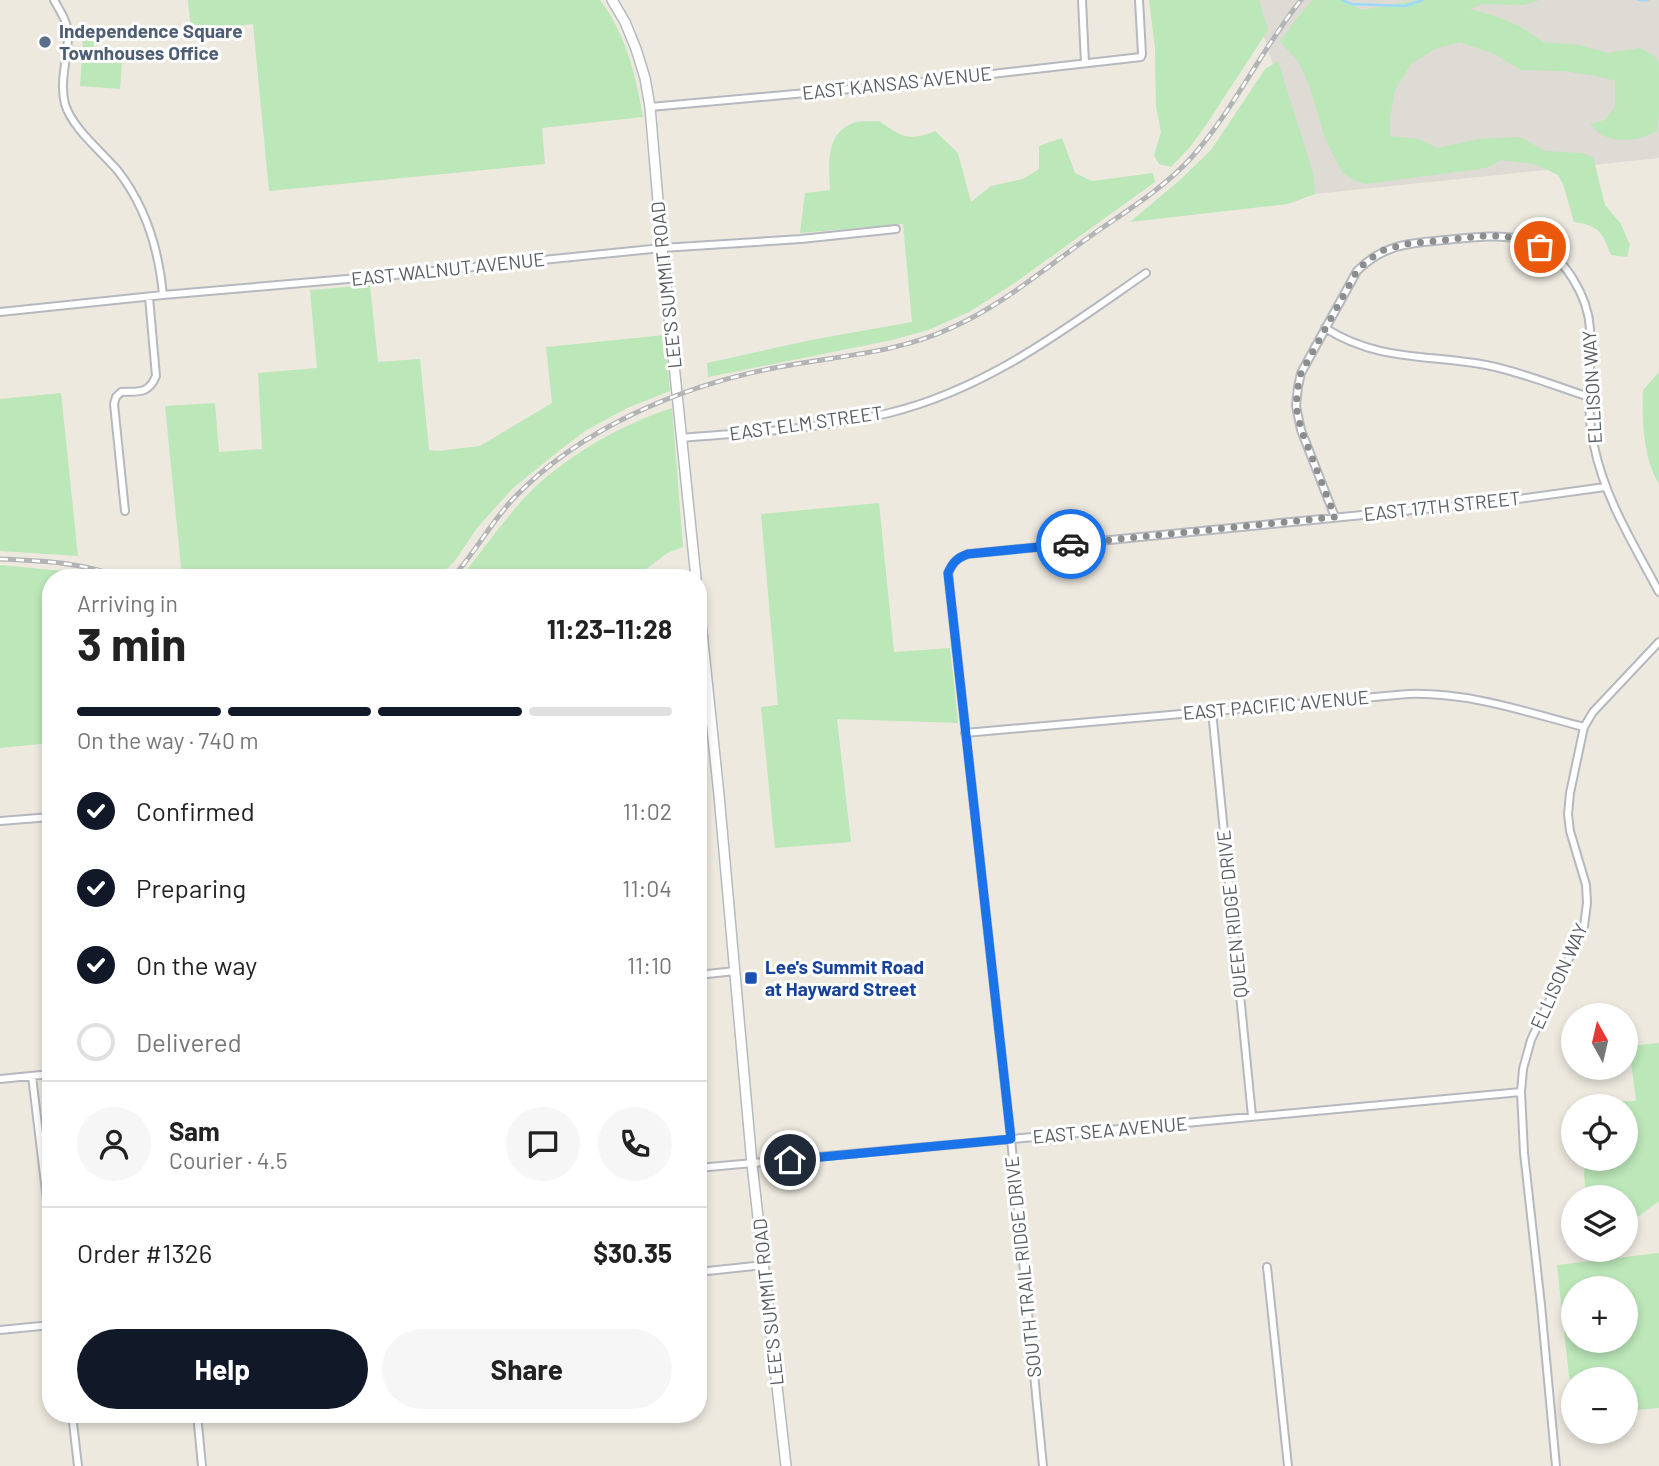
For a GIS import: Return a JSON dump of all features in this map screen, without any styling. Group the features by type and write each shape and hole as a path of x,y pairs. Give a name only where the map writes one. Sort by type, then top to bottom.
{"main road":[{"name":"LEE'S SUMMIT ROAD","path":"612,0 636,49 650,107 695,569"},
{"name":"LEE'S SUMMIT ROAD","path":"707,679 752,1164 786,1466"}],"street":[{"path":"54,0 68,34 62,88 66,107 76,124 119,173 139,205 155,245 163,295"},
{"path":"1082,0 1085,63"},
{"name":"EAST KANSAS AVENUE","path":"650,107 905,84 1141,57 1139,0"},
{"name":"EAST WALNUT AVENUE","path":"0,312 662,248 801,239 896,229"},
{"name":"ELLISON WAY","path":"1325,328 1357,271 1384,250 1406,244 1503,236 1540,247 1559,259 1582,295 1587,309 1590,327 1589,397 1593,443 1605,487 1659,592"},
{"name":"EAST ELM STREET","path":"682,438 847,422 892,412 944,395 1037,348 1146,273"},
{"path":"125,511 114,404 121,392 135,393 145,390 156,376 149,297"},
{"path":"1335,517 1301,429 1296,406 1301,373 1325,328 1343,339 1377,351 1487,365 1589,397"},
{"name":"EAST 17TH STREET","path":"950,567 958,558 968,554 1504,500 1605,487"},
{"name":"SOUTH TRAIL RIDGE DRIVE","path":"950,567 948,573 1011,1139 1044,1466"},
{"name":"ELLISON WAY","path":"1556,1466 1524,1153 1521,1092 1523,1069 1531,1040 1584,926 1586,885 1570,831 1568,814 1584,727 1593,712 1659,642"},
{"name":"EAST PACIFIC AVENUE","path":"965,733 1435,693 1474,698 1584,727"},
{"name":"QUEEN RIDGE DRIVE","path":"1212,711 1252,1116"},
{"path":"0,821 42,818"},
{"path":"707,974 735,971"},
{"path":"0,1079 42,1075"},
{"path":"32,1076 42,1159"},
{"name":"EAST SEA AVENUE","path":"707,1167 1521,1092"},
{"path":"707,1271 764,1265"},
{"path":"1267,1267 1288,1466"},
{"path":"0,1330 42,1326"},
{"path":"73,1423 78,1466"},
{"path":"198,1423 202,1466"}],"shaded area":[{"path":"1252,0 1659,0 1659,158 1315,194"}],"green space":[{"path":"188,0 600,0 617,27 629,56 643,117 542,128 545,164 269,191 253,24 191,31"},
{"path":"1149,0 1259,0 1268,30 1206,125 1171,167 1159,164 1154,155 1161,132 1156,107 1155,49"},
{"path":"1313,0 1344,0 1362,10 1418,0 1540,0 1523,5 1482,4 1470,9 1521,27 1543,42 1579,45 1608,53 1640,48 1655,56 1659,65 1657,131 1644,137 1624,140 1611,138 1600,134 1590,124 1605,120 1615,107 1615,81 1562,71 1521,70 1494,54 1460,42 1435,49 1411,64 1395,90 1390,118 1390,136 1419,139 1437,148 1479,139 1520,137 1545,151 1582,153 1593,157 1605,205 1621,224 1630,245 1627,257 1611,255 1599,231 1574,222 1558,175 1535,164 1501,160 1486,168 1366,184 1342,172 1325,138 1309,85 1298,61 1280,42"},
{"path":"83,40 94,41 93,60 122,63 120,89 80,86"},
{"path":"1278,61 1313,173 1315,194 1288,204 1130,222 1211,150 1265,69"},
{"path":"879,121 894,131 911,137 935,131 958,153 971,202 991,186 1023,179 1039,169 1039,146 1062,138 1075,173 1092,181 1153,173 1155,182 1016,282 969,312 928,330 892,340 708,377 707,363 811,340 912,322 903,224 800,233 805,193 830,190 830,152 837,136 854,123"},
{"path":"370,285 378,362 420,359 429,450 480,446 552,403 546,347 665,335 670,391 627,408 585,431 560,450 513,488 477,528 447,569 181,569 165,406 215,403 219,452 262,449 258,373 317,368 310,290"},
{"path":"1659,372 1659,484 1647,451 1643,426 1643,390"},
{"path":"61,393 78,556 0,551 0,399"},
{"path":"672,408 683,547 667,553 646,569 467,569 533,489 564,463 598,441"},
{"path":"879,503 894,652 950,648 958,723 837,719 851,842 775,848 761,707 778,705 761,514"},
{"path":"0,565 42,569 42,744 0,748"},
{"path":"1659,1043 1659,1201 1638,1216 1638,1185 1585,1185 1584,1173 1638,1171 1638,1094 1635,1094 1633,1080 1638,1080 1638,1045"},
{"path":"1659,1253 1659,1408 1638,1410 1638,1367 1568,1367 1567,1353 1638,1353 1638,1276 1561,1276 1561,1302 1557,1265 1638,1262 1638,1255"}],"waterway":[{"path":"1342,0 1352,4 1405,6 1423,0"},
{"path":"1638,0 1648,0"}],"railway":[{"path":"459,569 506,507 541,473 601,431 634,414 704,386 739,376 886,349 930,337 986,310 1020,288 1154,192 1191,158 1220,121 1301,0"},
{"path":"0,559 77,565 92,569"}],"way so far":[{"path":"1071,544 1335,517 1301,429 1296,406 1301,373 1357,271 1384,250 1406,244 1503,236 1540,247"}],"place":[{"name":"Independence Square Townhouses Office","path":"45,42"},
{"name":"Lee's Summit Road at Hayward Street","path":"751,978"}],"route":[{"path":"790,1160 1011,1139 948,573 952,563 968,554 1071,544"}]}
